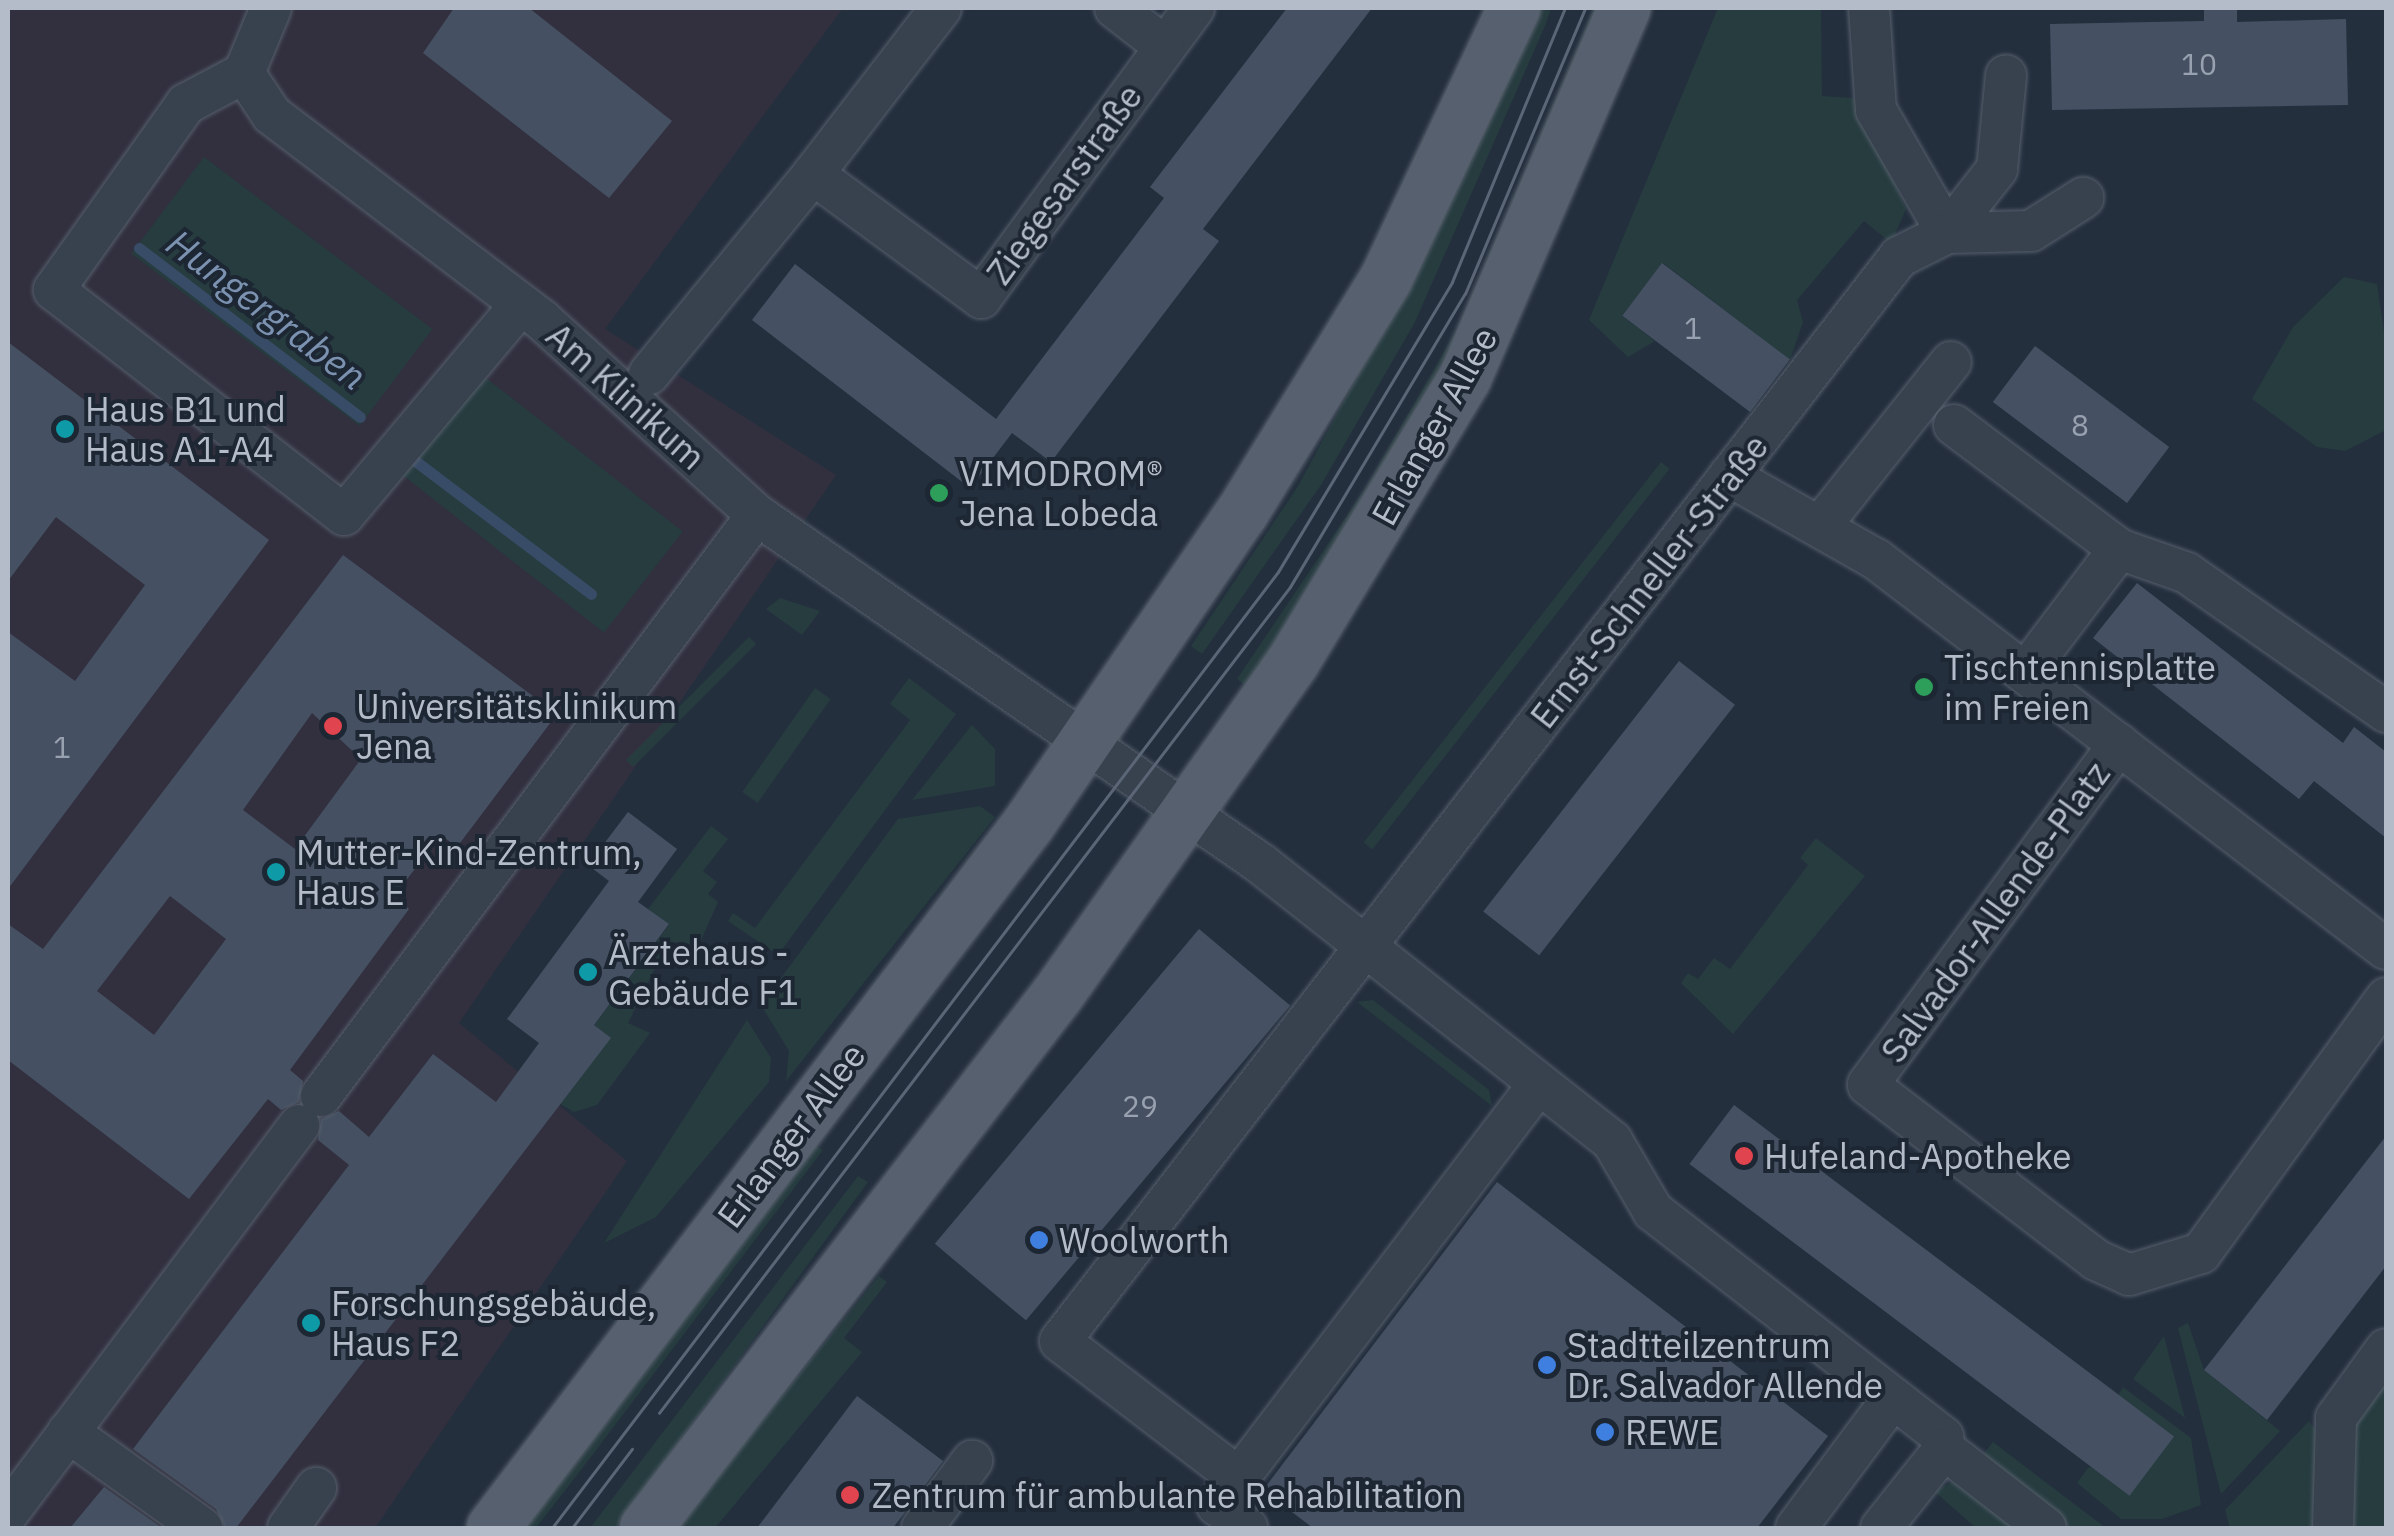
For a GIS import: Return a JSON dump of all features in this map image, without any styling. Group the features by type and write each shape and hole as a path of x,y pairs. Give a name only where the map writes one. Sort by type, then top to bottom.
{"main road":[{"name":"Erlanger Allee","path":"493,1528 1086,740 1316,401 1452,152 1514,8"},
{"name":"Erlanger Allee","path":"646,1528 1187,813 1372,539 1465,378 1624,8"}],"street":[{"path":"271,8 244,73 186,104 54,290 344,515 522,304"},
{"path":"649,374 813,174 940,8"},
{"path":"1115,8 1164,46"},
{"name":"Ziegesarstraße","path":"813,174 981,298 1194,8"},
{"path":"1869,8 1876,110 1948,233 1997,169 2006,75"},
{"name":"Am Klinikum","path":"244,73 272,115 522,304 757,515 1086,740"},
{"name":"Ernst-Schneller-Straße","path":"1239,1478 1060,1341 1899,258 1948,233 2031,231 2084,198"},
{"path":"1822,524 1951,362"},
{"path":"1954,425 2118,549 2186,573 2386,712"},
{"name":"Salvador-Allende-Platz","path":"1729,476 1822,524 2026,672 2386,949"},
{"path":"8,1513 757,515"},
{"path":"2026,672 2118,549"},
{"path":"1086,740 1187,813 1612,1141 1654,1211 1943,1437 1944,1449 1882,1528"},
{"name":"Salvador-Allende-Platz","path":"2118,744 1868,1085 2096,1260 2128,1275 2201,1254 2386,998"},
{"path":"1247,1528 1217,1506 1538,1085"},
{"path":"2333,1528 2336,1418 2386,1349"},
{"path":"1796,1528 1893,1398"},
{"path":"68,1432 202,1528"},
{"path":"1944,1449 2046,1528"},
{"path":"922,1528 972,1461"},
{"path":"288,1528 316,1488"}],"shaded area":[{"name":"Universitätsklinikum Jena","path":"8,8 843,8 605,329 836,475 459,1023 627,1161 375,1528 8,1528"}],"green space":[{"path":"1535,8 1551,8 1415,322 1321,485 1202,654 1191,646 1298,486 1398,301"},
{"path":"1594,8 1607,8 1452,364 1251,689 1237,679 1364,490 1456,331"},
{"path":"1718,8 1821,8 1822,96 1856,98 1906,209 1891,243 1864,221 1797,300 1803,322 1790,360 1663,263 1622,316 1655,341 1628,357 1589,320"},
{"path":"204,157 432,329 360,426 131,254"},
{"path":"2344,277 2377,284 2386,346 2386,430 2345,451 2317,447 2252,399 2293,327"},
{"path":"481,374 683,532 604,632 402,475"},
{"path":"1661,462 1670,469 1372,849 1364,843"},
{"path":"780,598 820,611 802,635 766,609"},
{"path":"749,637 756,644 633,767 626,760"},
{"path":"909,678 956,714 778,955 728,921 733,913 755,928 910,720 890,704"},
{"path":"815,688 831,699 758,803 742,792"},
{"path":"972,725 995,749 995,786 912,800"},
{"path":"980,806 995,817 786,1081 789,1051 761,1005 898,819"},
{"path":"711,826 728,839 703,871 717,882 708,894 718,902 699,945 668,942 628,1023 650,1033 597,1105 574,1112 560,1104 610,1038 594,1025 669,925 648,909"},
{"path":"1816,838 1865,876 1733,1034 1681,983 1688,973 1698,979 1714,958 1730,969 1808,865 1800,858"},
{"path":"1373,1000 1489,1090 1492,1106 1357,1002"},
{"path":"747,1020 771,1058 769,1082 656,1217 604,1243"},
{"path":"810,1142 823,1150 597,1449 536,1528 515,1528"},
{"path":"858,1176 868,1182 616,1528 590,1528"},
{"path":"879,1276 887,1282 844,1338 862,1352 715,1528 675,1528"},
{"path":"2188,1323 2204,1370 2280,1431 2221,1494 2178,1328"},
{"path":"2164,1336 2185,1418 2133,1379"},
{"path":"2386,1373 2386,1528 2342,1528 2347,1429"},
{"path":"2123,1387 2191,1438 2201,1505 2162,1519 2121,1519 2077,1483 2088,1468 2171,1439 2117,1397"},
{"path":"2309,1421 2323,1440 2325,1528 2230,1528 2225,1510"},
{"path":"1993,1442 2106,1528 2057,1528 1975,1465"},
{"path":"1964,1477 2029,1528 1976,1528 1934,1491"}],"building":[{"path":"454,8 529,8 672,121 609,198 423,53"},
{"path":"1287,8 1372,8 1203,229 1219,241 1051,462 1012,433 970,488 752,320 795,264 996,419 1164,198 1150,187"},
{"path":"2204,8 2237,8 2237,22 2346,19 2348,105 2052,110 2050,24 2204,21"},
{"path":"1662,263 1790,359 1750,412 1622,316"},
{"path":"8,342 269,540 8,889 8,632 75,681 145,585 56,517 8,581"},
{"path":"2035,346 2169,447 2127,503 1993,402"},
{"name":"Mutter-Kind-Zentrum, Haus E","path":"343,555 557,714 457,847 441,835 394,896 409,909 290,1070 303,1081 299,1102 281,1110 268,1099 189,1199 8,1060 8,924 43,949","holes":["312,713 361,759 295,849 243,810","170,896 226,939 154,1035 97,991"]},
{"path":"2137,583 2343,743 2354,727 2386,752 2386,838 2314,781 2299,799 2093,638"},
{"path":"1679,661 1735,705 1539,955 1483,912"},
{"name":"Forschungsgebäude, Haus F2","path":"628,812 677,849 638,902 669,924 594,1025 611,1038 236,1528 225,1528 216,1509 133,1449 349,1165 318,1140 321,1119 339,1111 369,1137 433,1054 496,1102 539,1043 507,1019 609,881 588,865"},
{"path":"1199,929 1290,1005 1026,1320 935,1244"},
{"path":"1734,1105 2174,1437 2130,1496 1689,1164"},
{"path":"2386,1136 2386,1266 2267,1420 2204,1370"},
{"name":"Stadtteilzentrum Dr. Salvador Allende","path":"1497,1182 1828,1436 1757,1528 1313,1528 1263,1490"},
{"name":"Zentrum für ambulante Rehabilitation","path":"857,1396 943,1461 893,1528 757,1528"},
{"path":"104,1487 162,1528 70,1528"}],"waterway":[{"name":"Hungergraben","path":"139,248 360,417"},
{"name":"Hungergraben","path":"414,460 591,594"}],"tram line":[{"path":"552,1528 1278,572 1452,282 1565,8"},
{"path":"659,1413 1290,587 1465,294 1585,8"},
{"path":"572,1528 632,1449"}],"place":[{"name":"Haus B1 und Haus A1-A4","path":"65,429"},
{"name":"VIMODROM® Jena Lobeda","path":"939,493"},
{"name":"Tischtennisplatte im Freien","path":"1924,687"},
{"name":"Universitätsklinikum Jena","path":"333,726"},
{"name":"Mutter-Kind-Zentrum, Haus E","path":"276,872"},
{"name":"Ärztehaus - Gebäude F1","path":"588,972"},
{"name":"Hufeland-Apotheke","path":"1744,1156"},
{"name":"Woolworth","path":"1039,1240"},
{"name":"Forschungsgebäude, Haus F2","path":"311,1323"},
{"name":"Stadtteilzentrum Dr. Salvador Allende","path":"1547,1365"},
{"name":"REWE","path":"1605,1432"},
{"name":"Zentrum für ambulante Rehabilitation","path":"850,1495"}]}
